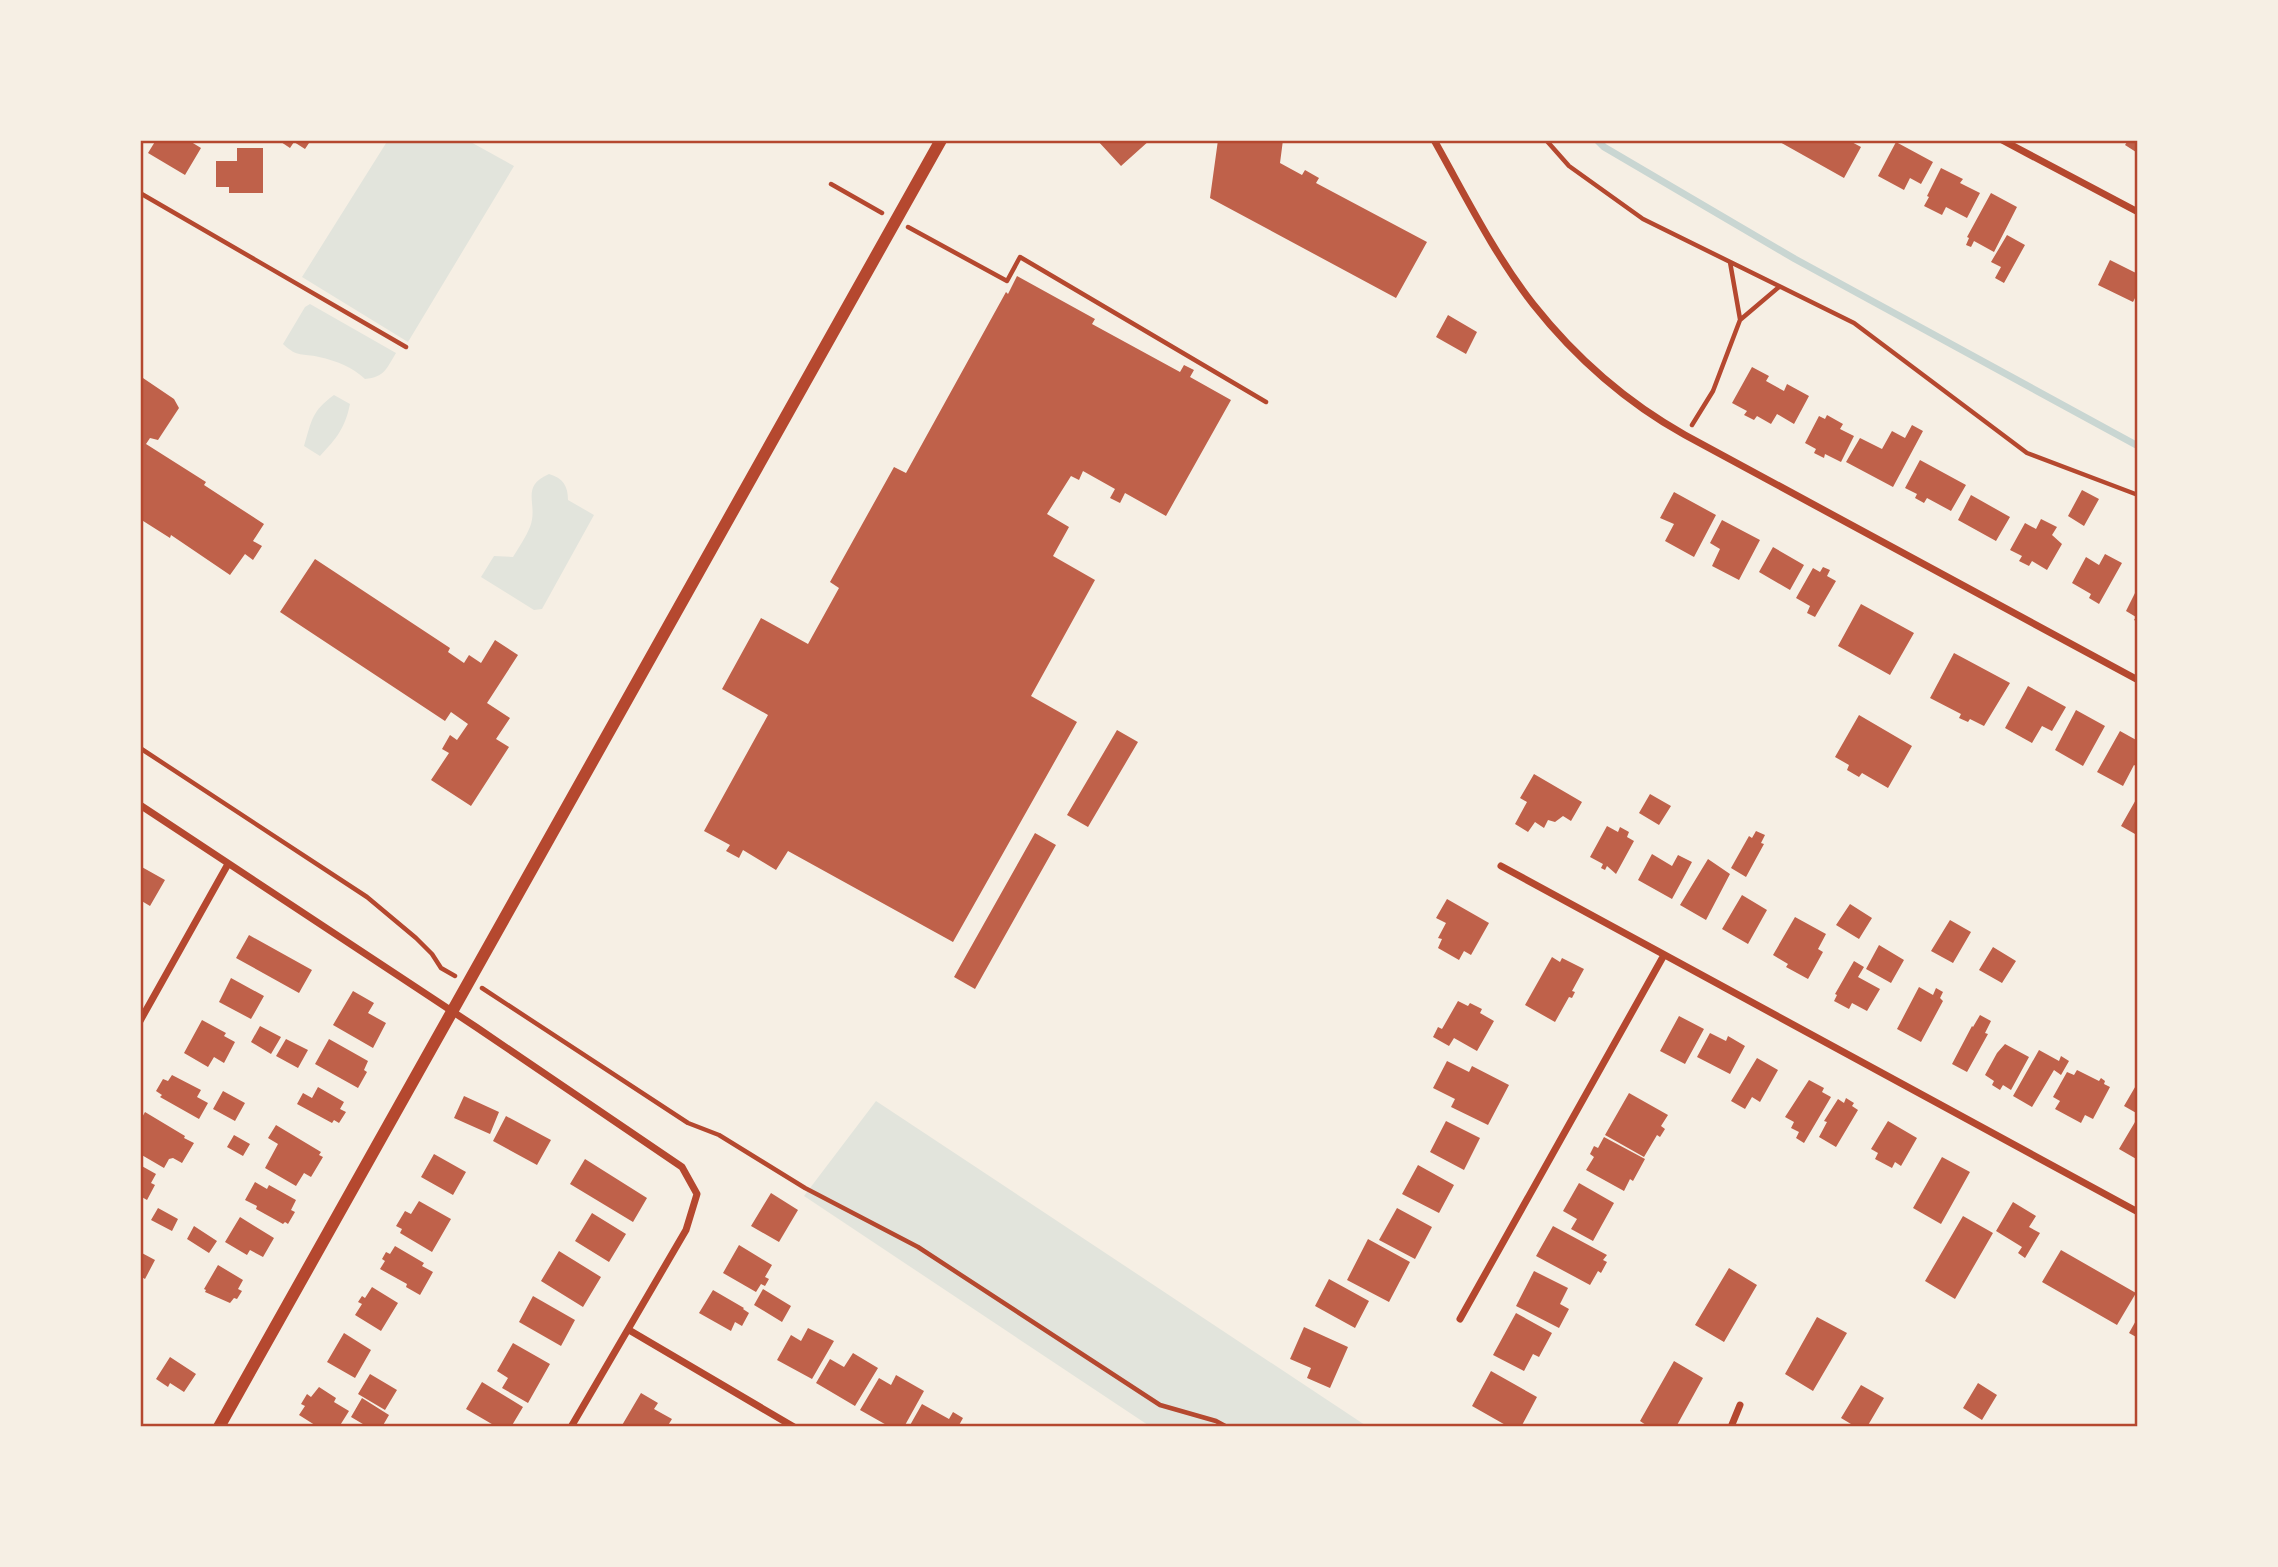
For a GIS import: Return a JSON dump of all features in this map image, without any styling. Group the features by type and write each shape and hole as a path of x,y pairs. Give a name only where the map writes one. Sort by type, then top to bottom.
{"street":[{"path":"219,1427 941,140"},
{"path":"1434,140 1508,268 1532,302 1557,333 1606,381 1659,420 1685,435 2138,680"},
{"path":"2002,140 2138,212"},
{"path":"140,804 453,1011 682,1167 697,1194 686,1230 571,1427"},
{"path":"140,1021 228,864"},
{"path":"1500,866 2138,1212"},
{"path":"1460,1319 1664,955"},
{"path":"629,1329 794,1427"},
{"path":"1731,1427 1740,1405"}],"path":[{"path":"1546,140 1569,166 1643,219 1854,324 2027,453 2138,495"},
{"path":"831,184 1007,281 1020,257 1266,402"},
{"path":"140,193 407,347"},
{"path":"1730,262 1740,320"},
{"path":"1685,435 1713,391 1740,320 1779,287"},
{"path":"140,747 367,897 416,938 441,968 452,975 470,980 688,1124 719,1135 805,1188 918,1247 1160,1405 1216,1421 1227,1427"}],"shaded area":[{"path":"388,140 467,140 514,166 408,342 302,277"},
{"path":"310,304 396,353 384,371 365,379 344,365 296,353 283,344 305,307"},
{"path":"334,395 350,404 340,432 320,456 304,446 317,412"},
{"path":"549,474 564,483 568,500 594,515 542,609 534,610 481,577 494,556 513,557 530,527 533,511 532,490 540,479"},
{"path":"876,1101 1368,1427 1151,1427 804,1196"}],"building":[{"path":"156,140 188,140 201,148 185,175 148,153"},
{"path":"311,140 305,149 294,142 290,148 281,142"},
{"path":"1097,140 1150,140 1121,166"},
{"path":"1218,140 1283,140 1280,163 1302,175 1305,170 1319,178 1316,183 1427,242 1396,298 1210,198"},
{"path":"1776,140 1848,140 1861,147 1844,178"},
{"path":"2123,140 2138,140 2136,152 2125,145 2127,142"},
{"path":"1896,142 1933,162 1921,184 1910,178 1904,190 1878,176"},
{"path":"237,148 263,148 263,193 229,193 229,187 216,187 216,161 237,161"},
{"path":"1941,168 1963,179 1960,183 1980,193 1967,218 1946,207 1942,215 1924,206"},
{"path":"1991,193 2017,207 1994,252 1974,241 1971,247 1966,245 1969,238 1967,237"},
{"path":"2007,235 2025,245 2004,283 1995,278 2001,267 1991,262"},
{"path":"2110,260 2138,274 2138,292 2133,302 2098,285"},
{"path":"1017,276 1095,319 1092,324 1180,372 1184,365 1194,370 1190,377 1231,400 1166,516 1125,493 1120,503 1110,498 1115,489 1083,471 1079,480 1071,476 1047,514 1069,527 1053,556 1095,580 1031,696 1077,722 953,942 788,851 776,870 743,850 739,858 726,851 730,845 704,831 768,715 722,689 761,618 808,644 839,588 830,582 894,467 906,473"},
{"path":"1448,315 1477,332 1466,354 1436,337"},
{"path":"1752,367 1769,376 1766,381 1784,391 1787,384 1809,396 1794,424 1777,414 1771,424 1757,416 1754,420 1744,415 1747,411 1732,403"},
{"path":"140,376 174,399 179,408 158,440 150,438 146,444 206,482 204,485 264,524 253,541 262,546 253,560 245,554 230,575 171,535 170,538 140,519"},
{"path":"1827,415 1843,424 1840,429 1854,436 1841,462 1825,454 1824,458 1814,453 1816,449 1805,443 1819,416 1825,419"},
{"path":"1912,425 1923,431 1893,487 1846,462 1860,438 1882,449 1892,431 1905,438"},
{"path":"1920,460 1966,485 1951,511 1927,498 1924,503 1915,498 1917,494 1905,488"},
{"path":"2082,490 2099,499 2084,526 2068,516"},
{"path":"1674,492 1716,515 1694,557 1665,541 1674,524 1660,518"},
{"path":"1971,495 2010,517 1996,541 1958,520"},
{"path":"2041,519 2057,527 2052,535 2062,544 2047,570 2032,561 2029,566 2019,561 2022,556 2010,550 2025,523 2036,529"},
{"path":"1722,520 1760,540 1739,580 1712,566 1720,549 1710,543"},
{"path":"1773,547 1804,565 1790,590 1759,572"},
{"path":"2105,554 2122,563 2099,604 2089,598 2091,594 2072,583 2086,557 2099,565"},
{"path":"315,559 450,648 448,652 464,663 469,655 481,663 495,640 518,655 487,703 510,718 496,739 509,747 471,806 431,780 449,753 442,749 450,735 457,740 468,724 451,712 445,721 280,612"},
{"path":"1823,567 1830,570 1827,576 1836,581 1815,617 1807,613 1810,606 1796,598 1813,568 1820,572"},
{"path":"2138,587 2138,622 2134,620 2136,617 2126,611"},
{"path":"1861,604 1914,633 1890,675 1838,646"},
{"path":"1954,653 2010,683 1984,726 1970,719 1968,722 1959,718 1961,714 1930,698"},
{"path":"2028,686 2066,707 2052,731 2042,726 2032,743 2005,728"},
{"path":"2076,710 2105,726 2083,766 2055,750"},
{"path":"1859,715 1912,746 1888,788 1862,773 1859,777 1847,770 1849,765 1835,757"},
{"path":"1117,730 1138,742 1088,827 1067,815"},
{"path":"2120,731 2138,741 2138,767 2134,765 2123,786 2097,772"},
{"path":"1534,774 1582,802 1571,821 1563,816 1555,822 1548,820 1544,828 1535,822 1528,832 1515,824 1527,802 1520,798"},
{"path":"1650,794 1671,806 1659,825 1639,813"},
{"path":"2138,796 2138,828 2135,834 2121,826"},
{"path":"1607,826 1618,832 1620,827 1629,832 1627,837 1634,841 1616,874 1607,866 1605,870 1601,868 1603,864 1590,857"},
{"path":"1756,831 1765,835 1761,843 1764,844 1746,877 1731,868 1749,836 1752,838"},
{"path":"1035,833 1056,845 975,989 954,977"},
{"path":"1652,854 1672,866 1678,855 1692,862 1672,899 1638,880"},
{"path":"1708,859 1730,874 1706,920 1680,905"},
{"path":"140,866 165,880 150,906 140,900"},
{"path":"1742,895 1767,910 1748,944 1722,929"},
{"path":"1447,899 1489,923 1471,955 1464,951 1459,960 1438,948 1442,939 1438,938 1446,923 1436,918"},
{"path":"1850,904 1872,918 1859,939 1836,925"},
{"path":"1795,917 1826,934 1818,949 1823,952 1808,979 1786,967 1788,964 1773,955"},
{"path":"1950,920 1971,932 1953,963 1931,951"},
{"path":"249,935 312,970 299,993 236,958"},
{"path":"1879,945 1904,960 1891,983 1866,969"},
{"path":"1993,947 2016,961 2002,983 1979,970"},
{"path":"1552,957 1560,962 1562,958 1584,969 1572,991 1575,992 1572,998 1569,997 1555,1022 1525,1005"},
{"path":"1854,961 1864,967 1858,977 1880,989 1867,1011 1852,1003 1849,1009 1834,1001 1837,995 1835,994"},
{"path":"231,978 264,996 251,1019 219,1002"},
{"path":"1919,987 1933,995 1936,988 1943,992 1940,998 1943,1001 1921,1042 1897,1029"},
{"path":"353,991 374,1003 368,1013 386,1023 373,1048 333,1025"},
{"path":"1458,1001 1482,1009 1480,1013 1494,1021 1477,1051 1454,1038 1449,1046 1433,1037 1438,1027 1442,1029"},
{"path":"1980,1015 1991,1021 1985,1033 1988,1034 1967,1072 1952,1064"},
{"path":"1679,1016 1704,1029 1685,1064 1660,1051"},
{"path":"202,1020 226,1033 224,1036 235,1042 224,1063 214,1057 208,1067 184,1053"},
{"path":"260,1026 281,1037 271,1054 251,1042"},
{"path":"1710,1033 1726,1041 1728,1036 1745,1046 1730,1074 1697,1057"},
{"path":"286,1039 308,1050 298,1068 276,1056"},
{"path":"329,1039 368,1061 364,1070 367,1072 358,1088 315,1064"},
{"path":"2005,1044 2029,1057 2011,1090 2003,1085 2000,1090 1992,1085 1994,1081 1985,1075"},
{"path":"2039,1050 2059,1061 2061,1056 2069,1061 2061,1075 2054,1070 2032,1107 2013,1096"},
{"path":"1757,1058 1778,1070 1760,1102 1752,1097 1745,1109 1731,1101"},
{"path":"1447,1061 1469,1072 1472,1066 1509,1085 1488,1125 1451,1107 1455,1099 1433,1088"},
{"path":"2077,1070 2099,1081 2101,1078 2105,1081 2104,1084 2110,1087 2093,1119 2085,1115 2081,1123 2055,1109 2060,1101 2053,1097 2067,1072 2074,1075"},
{"path":"172,1075 201,1090 197,1097 208,1103 199,1119 160,1097 162,1095 156,1091 163,1079 168,1081"},
{"path":"1809,1080 1824,1088 1822,1092 1831,1097 1804,1143 1796,1138 1799,1132 1791,1128 1794,1122 1785,1117"},
{"path":"2138,1082 2138,1114 2124,1106"},
{"path":"318,1087 344,1102 340,1109 346,1112 339,1123 334,1120 332,1123 297,1104 303,1093 312,1098"},
{"path":"223,1091 245,1103 235,1121 213,1109"},
{"path":"1629,1093 1668,1115 1661,1126 1665,1129 1660,1137 1657,1135 1644,1157 1605,1135"},
{"path":"464,1096 499,1112 490,1134 454,1118"},
{"path":"1846,1098 1854,1103 1852,1106 1858,1110 1836,1147 1819,1137 1827,1122 1824,1121 1838,1099 1844,1103"},
{"path":"145,1112 194,1143 182,1163 173,1158 169,1159 164,1168 140,1154 140,1121"},
{"path":"506,1116 551,1140 537,1165 493,1141"},
{"path":"1446,1121 1480,1138 1464,1170 1430,1152"},
{"path":"1888,1121 1917,1138 1901,1166 1895,1162 1892,1168 1875,1159 1878,1153 1871,1149"},
{"path":"2135,1122 2138,1124 2138,1160 2119,1149"},
{"path":"276,1125 321,1152 319,1155 323,1157 311,1177 304,1173 296,1186 265,1168 278,1144 268,1138"},
{"path":"234,1135 250,1144 243,1156 227,1147"},
{"path":"1604,1137 1645,1159 1624,1191 1586,1170 1594,1157 1590,1154 1594,1146 1598,1148"},
{"path":"434,1154 466,1172 453,1195 421,1177"},
{"path":"1942,1157 1970,1172 1941,1224 1913,1208"},
{"path":"585,1159 647,1198 633,1222 570,1184"},
{"path":"140,1165 156,1174 151,1183 155,1185 147,1200 140,1196"},
{"path":"1418,1165 1454,1185 1439,1213 1402,1194"},
{"path":"255,1182 267,1189 269,1185 296,1200 291,1210 295,1212 288,1224 283,1224 256,1209 257,1206 245,1200"},
{"path":"1579,1183 1614,1203 1593,1241 1571,1229 1577,1219 1563,1211"},
{"path":"771,1193 798,1210 779,1242 751,1226"},
{"path":"419,1201 451,1219 432,1252 400,1233 402,1229 396,1226 405,1211 411,1214"},
{"path":"2013,1202 2036,1216 2029,1227 2040,1233 2025,1258 2018,1253 2022,1247 1996,1231"},
{"path":"158,1208 178,1219 172,1231 151,1220"},
{"path":"1397,1208 1432,1227 1415,1259 1379,1240"},
{"path":"592,1213 626,1234 609,1262 575,1241"},
{"path":"1963,1216 1993,1233 1955,1299 1925,1281"},
{"path":"240,1217 274,1238 263,1257 250,1250 247,1255 225,1242"},
{"path":"194,1226 217,1241 209,1253 187,1239"},
{"path":"1553,1226 1607,1255 1603,1260 1607,1262 1601,1273 1598,1271 1590,1285 1536,1256"},
{"path":"1368,1239 1410,1262 1389,1302 1347,1280"},
{"path":"739,1245 772,1265 765,1277 769,1279 765,1286 761,1284 756,1292 723,1273"},
{"path":"395,1246 424,1263 422,1266 433,1272 420,1295 406,1287 407,1284 380,1269 386,1252 390,1254"},
{"path":"2061,1250 2136,1293 2117,1325 2042,1282"},
{"path":"559,1251 601,1277 583,1307 541,1281"},
{"path":"140,1252 155,1260 145,1279 140,1276"},
{"path":"218,1265 243,1280 238,1289 242,1291 237,1299 234,1298 230,1303 205,1292 204,1289"},
{"path":"1729,1268 1757,1285 1724,1342 1695,1325"},
{"path":"1534,1271 1568,1288 1560,1304 1569,1309 1559,1328 1516,1306"},
{"path":"1329,1279 1369,1301 1355,1328 1315,1306"},
{"path":"372,1287 398,1303 381,1331 355,1315 362,1304 358,1302 362,1296 365,1298"},
{"path":"763,1289 791,1306 782,1322 754,1305"},
{"path":"713,1290 749,1313 742,1326 735,1322 731,1331 699,1313"},
{"path":"533,1296 575,1320 561,1346 519,1322"},
{"path":"1516,1313 1552,1333 1539,1357 1533,1354 1524,1371 1493,1355"},
{"path":"1817,1317 1847,1333 1813,1391 1785,1374"},
{"path":"2138,1317 2138,1338 2129,1333"},
{"path":"1304,1327 1348,1347 1330,1388 1307,1378 1311,1368 1290,1359"},
{"path":"808,1328 834,1341 812,1379 777,1360 791,1335 801,1341"},
{"path":"344,1333 371,1350 355,1378 327,1362"},
{"path":"513,1343 550,1364 528,1403 502,1388 508,1378 497,1371"},
{"path":"853,1353 878,1368 855,1406 816,1383 830,1359 844,1367"},
{"path":"170,1357 196,1374 184,1392 170,1383 168,1387 156,1379"},
{"path":"1674,1361 1703,1378 1676,1427 1649,1427 1640,1421"},
{"path":"1491,1371 1537,1397 1521,1427 1509,1427 1472,1406"},
{"path":"370,1374 397,1390 385,1410 358,1394"},
{"path":"896,1375 924,1391 904,1427 890,1427 860,1410 879,1378 891,1385"},
{"path":"482,1382 523,1407 511,1427 497,1427 466,1409"},
{"path":"1978,1383 1997,1395 1982,1420 1963,1408"},
{"path":"1861,1385 1884,1398 1867,1427 1856,1427 1841,1418"},
{"path":"319,1387 336,1398 334,1402 349,1411 339,1427 318,1427 299,1415 305,1406 301,1404 307,1394 311,1397"},
{"path":"641,1393 658,1403 654,1409 672,1419 667,1427 621,1427"},
{"path":"362,1398 389,1415 382,1427 368,1427 351,1417"},
{"path":"922,1404 949,1419 953,1412 963,1418 958,1427 909,1427"}],"waterway":[{"path":"1597,140 1604,147 1795,259 2138,446"}]}
